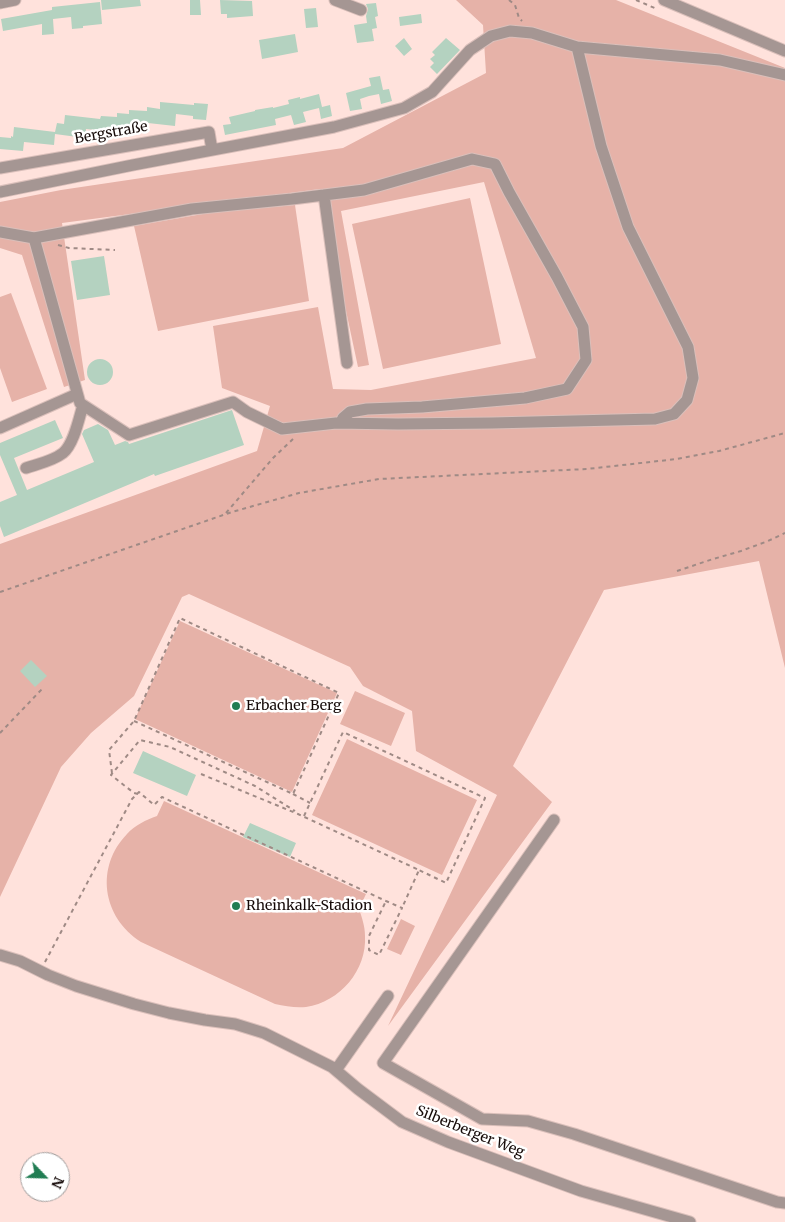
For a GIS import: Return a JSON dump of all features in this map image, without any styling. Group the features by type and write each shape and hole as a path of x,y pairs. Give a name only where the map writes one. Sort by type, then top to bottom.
{"street":[{"path":"0,3 15,0"},
{"path":"335,0 361,10"},
{"path":"664,0 785,52"},
{"path":"0,192 334,127 404,108 432,92 470,50 491,36 510,31 532,33 577,47 720,60 785,75"},
{"path":"34,238 80,403 129,435 232,402 246,412 282,430 336,423 492,423 655,419 674,414 687,400 693,378 688,347 628,227 601,146 577,47"},
{"name":"Bergstraße","path":"0,168 209,132 212,150"},
{"path":"0,232 34,238 192,209 364,190 472,159 495,164 583,327 586,360 567,389 525,398 422,407 367,409 350,412 343,418 346,423"},
{"path":"324,195 347,363"},
{"path":"0,428 77,394"},
{"path":"26,468 58,456 67,449 83,405"},
{"path":"554,820 383,1063 482,1119 528,1121 574,1134 785,1203"},
{"name":"Silberberger Weg","path":"0,955 20,961 76,986 134,1004 235,1024 264,1033 332,1066 358,1089 402,1122 448,1142 581,1190 690,1222"},
{"path":"336,1070 388,996"}],"path":[{"path":"510,0 515,5 519,18 530,28 532,33"},
{"path":"51,243 69,248 115,250"},
{"path":"0,592 225,515 299,493 379,479 587,469 678,459 719,451 785,433"},
{"path":"225,515 273,458 293,439"},
{"path":"678,570 741,551 768,541 785,532"},
{"path":"293,794 339,693 180,618 134,721 110,750 111,775 134,793 138,794 139,792 154,805 162,797 402,908"},
{"path":"0,733 43,688"},
{"path":"134,721 310,803"},
{"path":"201,774 303,816 446,882 485,798 343,732 303,816"},
{"path":"112,773 140,740 170,746 255,786 303,816"},
{"path":"40,971 132,799 138,794"},
{"path":"386,901 369,936 369,950 379,955 419,870"}],"shaded area":[{"path":"456,0 616,0 785,68 785,668 759,561 604,590 513,766 552,802 388,1026 497,795 416,751 412,711 363,686 350,667 189,594 182,597 134,696 91,733 61,767 0,897 0,544 257,451 270,406 222,388 213,326 318,307 333,389 371,390 536,358 484,182 341,211 369,365 358,367 320,189 62,223 85,380 64,387 22,255 0,248 0,202 61,190 343,148 486,73 483,25"},
{"path":"470,198 501,344 383,369 352,224"},
{"path":"295,205 309,301 158,331 134,226 214,212"},
{"path":"11,293 47,389 12,402 0,368 0,297"},
{"name":"Erbacher Berg","path":"180,621 337,693 292,792 135,719"},
{"path":"355,691 405,713 391,746 340,724"},
{"name":"Erbacher Berg","path":"347,739 477,800 442,875 312,815"},
{"name":"Rheinkalk-Stadion","path":"164,801 366,894 359,909 365,932 361,961 349,982 340,991 330,999 306,1007 275,1004 141,942 128,932 111,906 107,891 110,861 117,847 127,834 141,823 157,816"},
{"path":"401,919 415,926 401,955 387,949"}],"building":[{"path":"101,0 140,0 141,6 102,10"},
{"path":"190,0 200,0 201,15 190,15"},
{"path":"220,0 252,1 253,16 227,18 227,14 221,14"},
{"path":"100,2 102,24 72,29 71,17 53,19 54,34 42,35 42,24 3,31 1,19 52,10 52,7"},
{"path":"376,3 378,16 375,17 377,28 372,29 374,41 357,43 354,25 367,23 368,9 366,4"},
{"path":"316,8 318,27 306,28 304,9"},
{"path":"421,14 422,23 400,26 399,17"},
{"path":"295,34 298,52 262,59 259,40"},
{"path":"404,38 412,49 404,56 395,46"},
{"path":"446,38 460,50 437,74 430,67 434,63 430,59 435,55 432,52"},
{"path":"380,76 383,90 389,89 392,101 381,104 379,94 369,96 360,99 362,109 350,111 346,93 371,86 369,78"},
{"path":"319,94 322,107 330,105 332,116 321,119 319,108 303,112 306,122 294,125 291,115 275,119 276,125 225,135 223,125 231,124 229,117 289,104 288,100"},
{"path":"160,102 194,105 194,103 208,104 206,120 193,119 193,116 176,114 175,126 148,123 147,131 116,128 115,132 86,129 85,138 55,134 54,145 24,142 23,151 0,149 0,137 13,137 14,127 55,132 57,123 64,124 65,115 100,119 101,116 117,117 117,113 129,114 129,110 147,111 147,107 160,109"},
{"path":"104,256 110,295 77,300 71,261"},
{"path":"100,359 109,363 113,372 109,381 100,385 91,381 87,372 91,363"},
{"path":"232,410 244,445 155,476 154,474 4,537 0,526 0,502 17,495 0,455 0,443 55,420 63,438 14,458 27,490 94,462 82,434 84,430 98,424 108,430 115,445 125,441 129,444"},
{"path":"31,660 47,676 35,687 20,671"},
{"path":"143,751 196,775 187,796 133,773"},
{"path":"250,823 296,843 290,857 243,837"}],"place":[{"name":"Erbacher Berg","path":"236,706"},
{"name":"Rheinkalk-Stadion","path":"236,906"}]}
